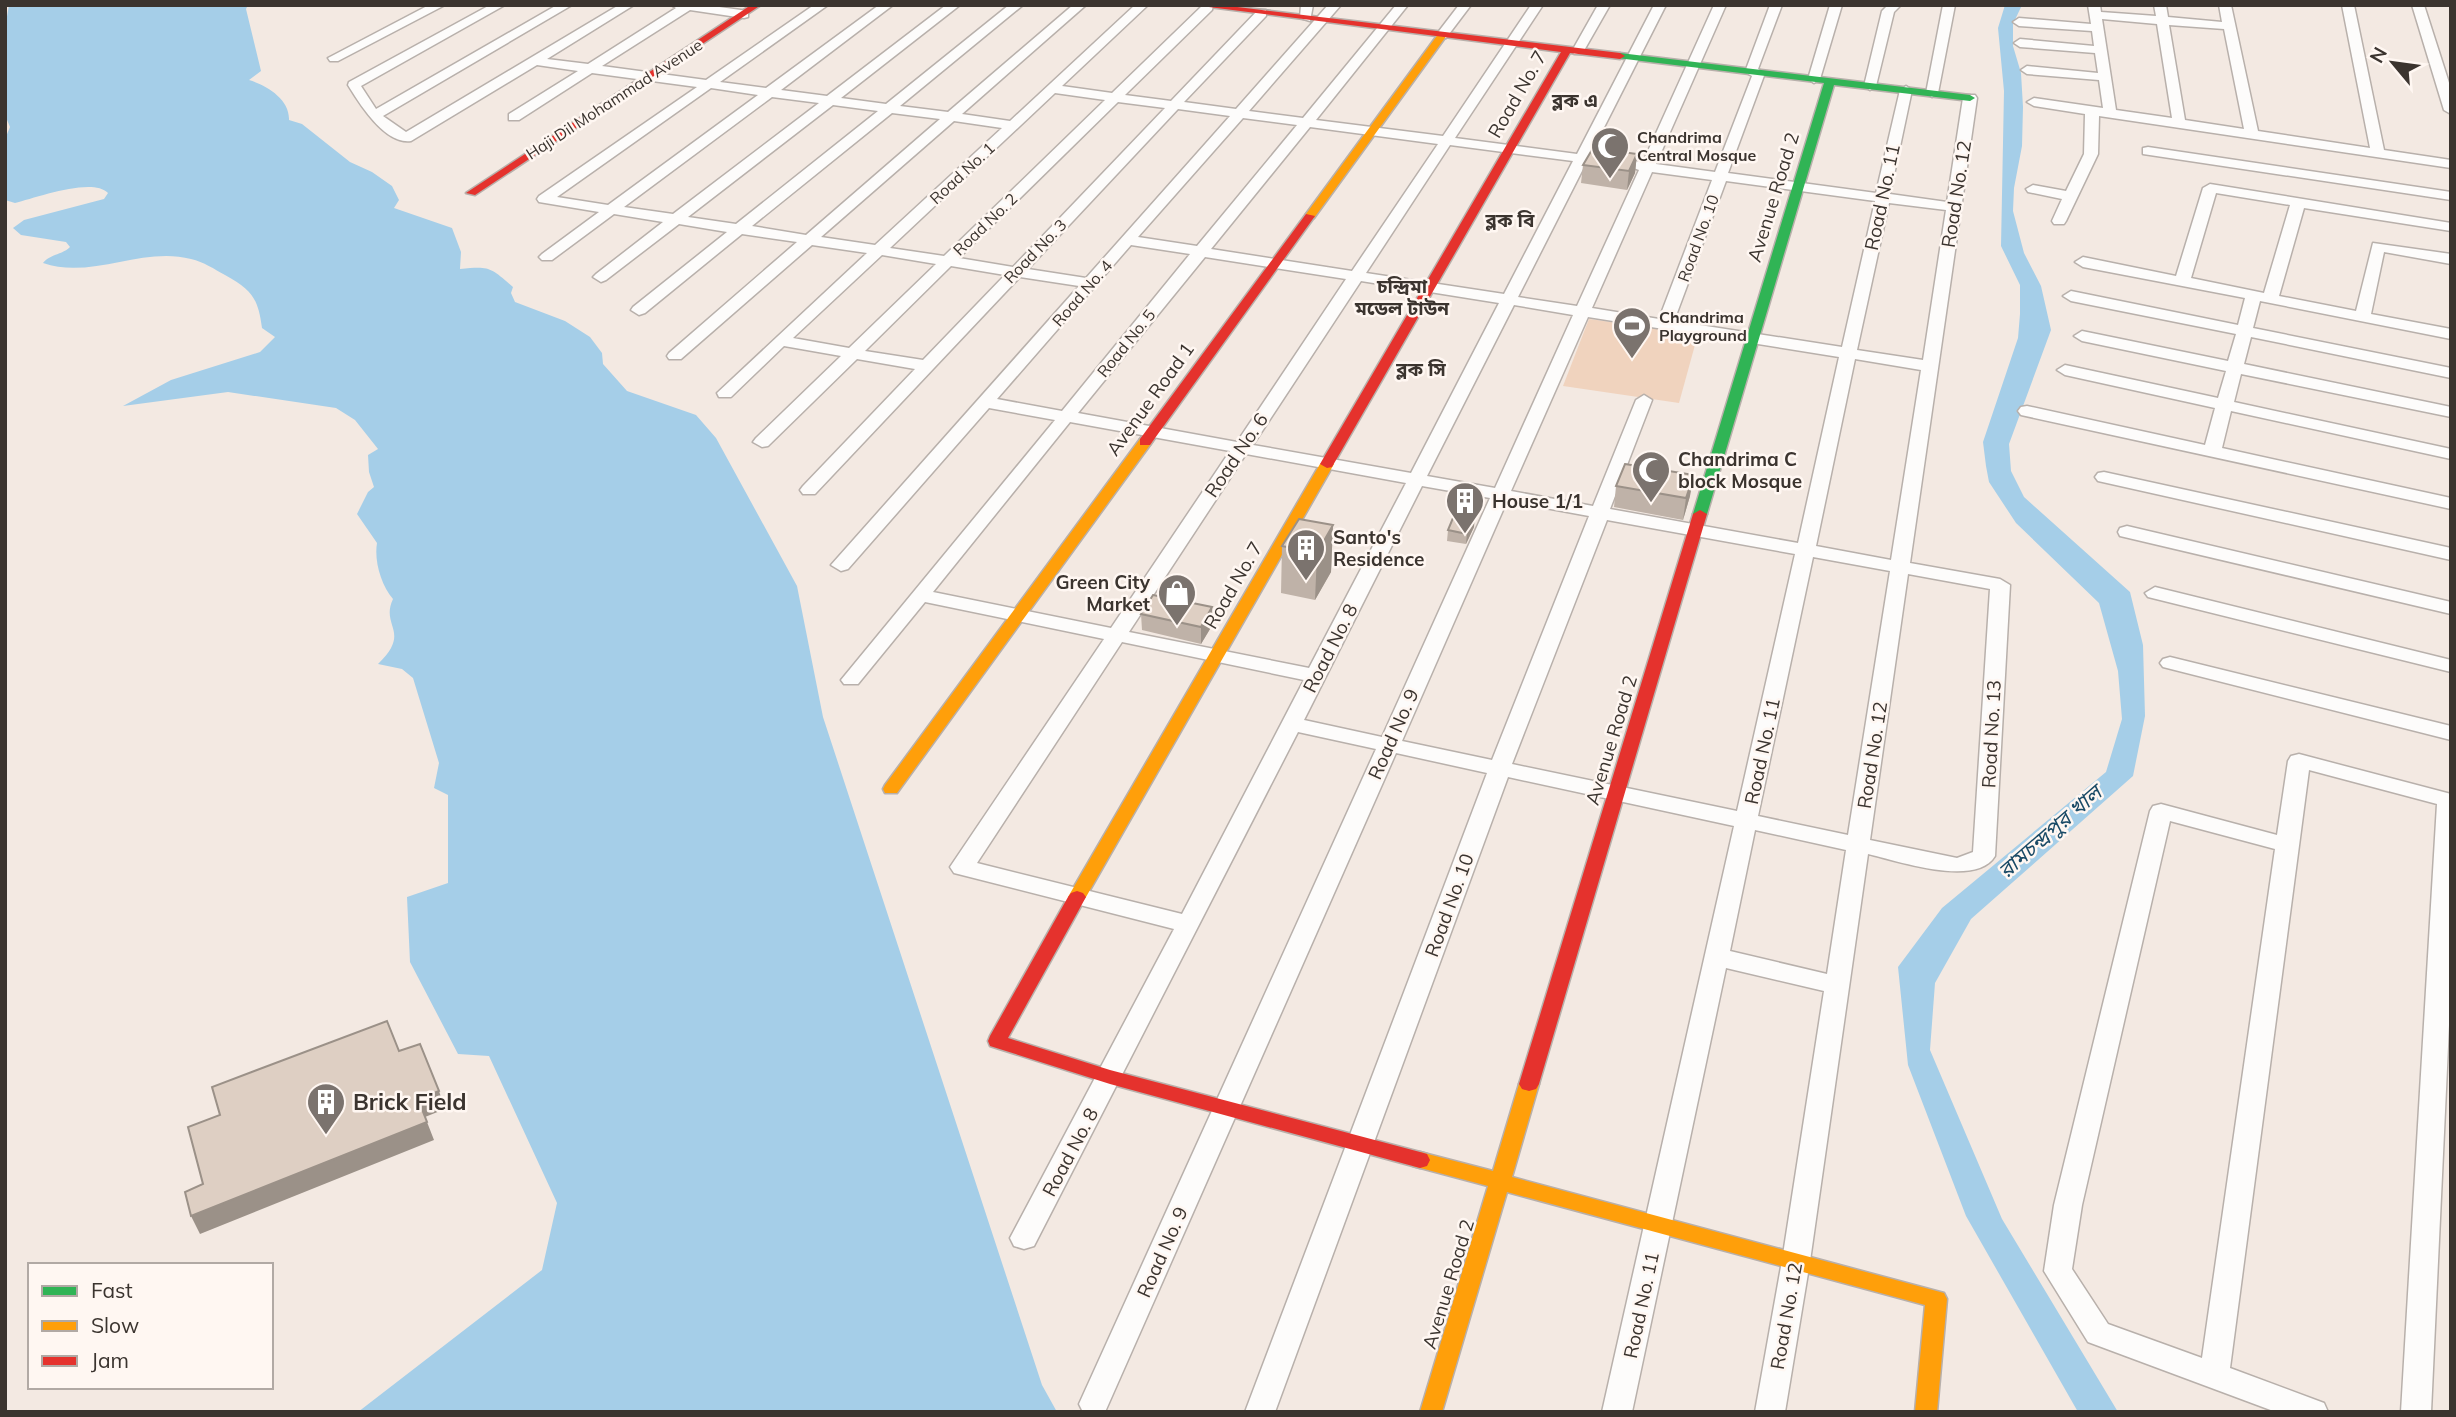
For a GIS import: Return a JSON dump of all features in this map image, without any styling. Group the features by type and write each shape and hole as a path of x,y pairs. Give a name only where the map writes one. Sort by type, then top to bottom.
{"street":[{"path":"372,76 334,58 439,5"},
{"path":"499,5 354,85 374,116 406,138 628,5"},
{"path":"374,116 566,5"},
{"path":"822,5 544,199 1090,283"},
{"path":"547,257 887,5"},
{"path":"601,277 954,5"},
{"path":"639,310 1017,5"},
{"path":"675,356 1080,5"},
{"name":"Road No. 1","path":"725,393 1142,5"},
{"name":"Road No. 4","path":"842,565 1240,113 1312,15 1335,5"},
{"name":"Road No. 5","path":"851,680 1402,5"},
{"path":"1442,35 1465,5"},
{"name":"Road No. 6","path":"1078,895 961,867 1537,5"},
{"path":"1573,50 1604,5"},
{"name":"Road No. 8","path":"1024,1238 1189,924 1660,5"},
{"name":"Road No. 9","path":"1094,1404 1720,5"},
{"name":"Road No. 10","path":"1665,324 1720,177 1776,5"},
{"path":"1822,80 1836,5"},
{"path":"1870,86 1888,11 1895,5"},
{"path":"1932,93 1949,5"},
{"path":"2160,5 2179,123"},
{"path":"2225,5 2252,134"},
{"path":"2348,5 2378,153"},
{"path":"2418,5 2451,110"},
{"path":"514,117 685,6 751,10"},
{"path":"1200,6 1312,15 1442,35 1970,98"},
{"name":"Road No. 2","path":"761,442 1115,97 1200,6"},
{"name":"Haji Dil Mohammad Avenue","path":"471,193 751,10"},
{"name":"Road No. 3","path":"809,490 1175,105 1257,10"},
{"path":"2096,16 2110,113"},
{"path":"2019,22 2096,16 2231,26"},
{"name":"Avenue Road 1","path":"891,789 1442,35"},
{"path":"2020,43 2101,50"},
{"path":"2431,47 2451,49"},
{"name":"Road No. 7","path":"1110,1077 998,1041 1078,895 1216,655 1510,149 1573,50"},
{"path":"454,52 478,56"},
{"path":"534,61 1013,125"},
{"path":"2026,70 2104,77"},
{"name":"Avenue Road 2","path":"1431,1412 1798,187 1822,80"},
{"path":"1052,89 1954,207"},
{"name":"Road No. 11","path":"1617,1412 1906,90"},
{"name":"Road No. 12","path":"1770,1412 1796,1261 1970,98"},
{"path":"2034,102 2252,134 2323,161 2451,196"},
{"path":"2059,221 2091,154 2092,110"},
{"path":"2148,150 2323,161 2378,153 2451,164"},
{"path":"2319,206 2323,161"},
{"path":"2182,282 2210,188 2451,227"},
{"path":"2033,189 2069,196"},
{"path":"2212,451 2244,331 2262,297 2298,203"},
{"path":"1128,240 1930,366"},
{"path":"2362,317 2378,246 2451,259"},
{"path":"2083,262 2451,334"},
{"path":"2071,296 2451,373"},
{"path":"2082,336 2451,412"},
{"path":"781,341 926,366"},
{"path":"2065,370 2451,454"},
{"name":"Road No. 10","path":"1260,1412 1500,768 1644,400"},
{"path":"986,402 1900,567"},
{"path":"2027,411 2451,504"},
{"path":"2104,477 2451,554"},
{"path":"2127,532 2451,608"},
{"name":"Road No. 13","path":"1858,844 1959,866 1984,856 2000,585 1900,567"},
{"path":"2155,593 2451,666"},
{"path":"920,595 1316,676"},
{"path":"2170,663 2451,733"},
{"path":"1291,724 1858,844"},
{"path":"2214,1375 2299,761 2449,801 2416,1412"},
{"path":"2287,845 2161,811 2068,1205 2058,1271 2098,1333 2314,1412"},
{"path":"1078,895 1189,924"},
{"path":"1717,957 1837,985"},
{"path":"1110,1077 1936,1299 1926,1412"}],"shaded area":[{"name":"Chandrima Playground","path":"1589,319 1698,334 1679,403 1563,386"}],"water":[{"path":"9,5 248,5 246,9 261,71 249,80 263,85 281,99 286,106 289,120 302,124 350,162 372,172 392,186 399,200 394,208 452,228 461,252 460,269 484,268 494,272 513,287 511,293 515,302 565,321 590,337 602,353 603,364 627,391 696,415 716,438 797,586 823,717 1042,1385 1057,1412 358,1412 542,1270 557,1203 489,1056 458,1054 410,962 407,897 448,883 448,795 434,788 439,763 413,678 402,669 378,664 393,644 390,608 393,599 379,572 377,543 357,514 368,492 374,487 369,472 368,455 378,449 355,420 336,408 228,392 123,406 171,380 260,352 275,337 262,328 256,302 248,290 200,262 173,256 79,268 61,267 43,263 70,247 66,242 21,235 13,228 24,220 104,199 108,193 90,187 49,193 15,203 5,200 5,139 10,127 5,115 5,28"},
{"name":"রামচন্দ্রপুর খাল","path":"2005,5 2022,5 2013,24 2013,46 2021,73 2023,107 2022,146 2014,188 2013,211 2024,253 2041,286 2051,330 2009,444 2011,471 2024,497 2130,592 2143,645 2145,716 2133,776 1971,919 1935,983 1930,1050 2002,1219 2118,1412 2078,1412 1966,1216 1908,1065 1898,967 1942,908 2106,772 2122,719 2118,671 2099,603 2016,523 1989,482 1986,466 1983,442 2018,338 2020,314 2020,285 2001,246 2004,91 1998,28"}],"building":[{"path":"1593,148 1637,154 1629,171 1583,165"},
{"path":"1625,464 1694,475 1686,498 1616,486"},
{"path":"1455,513 1475,516 1467,534 1448,530"},
{"path":"1299,519 1333,525 1317,553 1282,546"},
{"path":"1153,595 1212,607 1201,627 1141,614"},
{"name":"Brick Field","path":"387,1021 399,1051 420,1044 439,1091 418,1099 427,1122 191,1216 185,1192 203,1184 188,1127 220,1115 212,1087"}],"traffic: fast":[{"path":"1620,56 1970,98"},
{"path":"1700,514 1830,81"}],"traffic: slow":[{"path":"1310,216 1442,35"},
{"path":"891,789 1145,442"},
{"path":"1077,897 1327,464"},
{"path":"1431,1412 1529,1084"},
{"path":"1420,1160 1936,1299 1926,1412"}],"traffic: jam":[{"path":"471,193 757,5"},
{"path":"1197,5 1620,56"},
{"path":"1327,464 1567,50"},
{"path":"1145,442 1310,216"},
{"path":"1529,1084 1700,514"},
{"path":"1077,897 997,1041 1110,1077 1420,1160"}],"place":[{"name":"Chandrima Central Mosque","path":"1610,180"},
{"name":"Chandrima Playground","path":"1632,360"},
{"name":"Chandrima C block Mosque","path":"1651,504"},
{"name":"House 1/1","path":"1465,535"},
{"name":"Santo's Residence","path":"1306,582"},
{"name":"Green City Market","path":"1177,627"},
{"name":"Brick Field","path":"326,1136"}],"district":[{"name":"ব্লক এ","path":"1575,100"},
{"name":"ব্লক বি","path":"1510,220"},
{"name":"চন্দ্রিমা মডেল টাউন","path":"1402,297"},
{"name":"ব্লক সি","path":"1421,369"}]}
